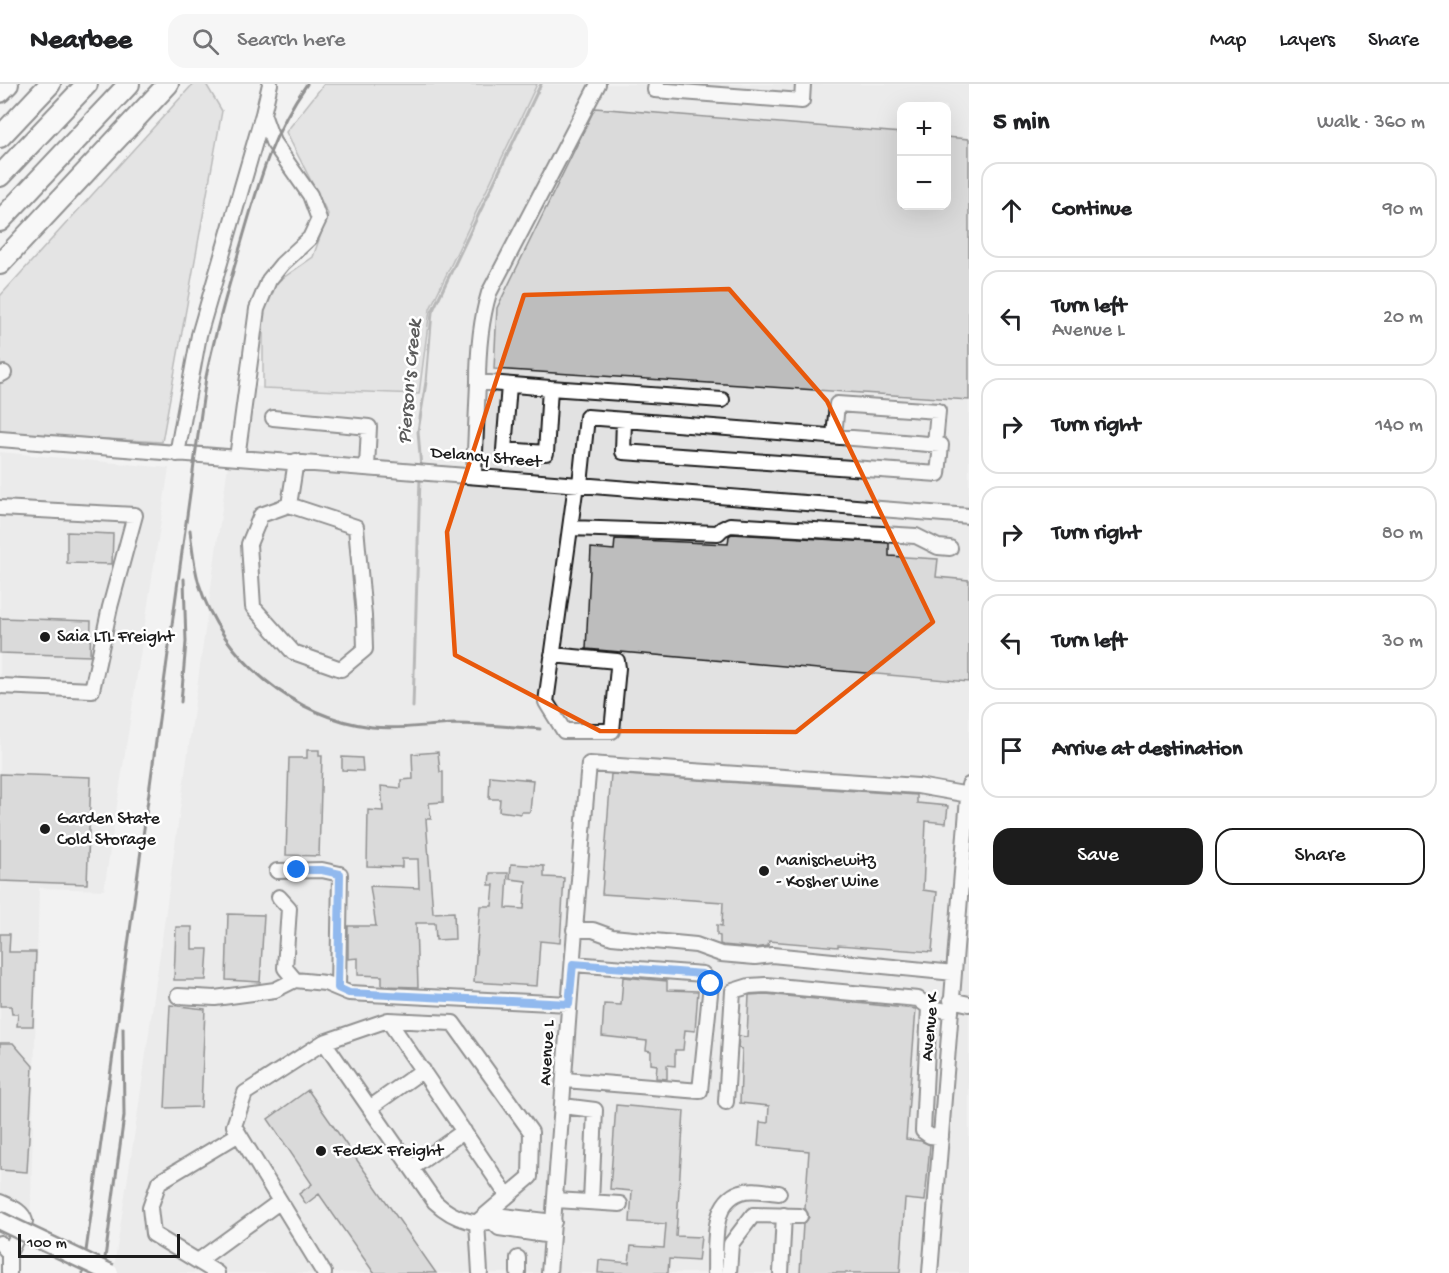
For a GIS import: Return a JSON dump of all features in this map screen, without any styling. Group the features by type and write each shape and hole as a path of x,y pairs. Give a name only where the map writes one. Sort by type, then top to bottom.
{"highway":[{"path":"0,92 8,84"},
{"path":"0,137 50,84"},
{"path":"0,176 87,84"},
{"path":"0,221 129,84"},
{"path":"0,264 168,84"}],"main road":[{"path":"0,1221 110,1273"}],"street":[{"path":"177,454 199,335 270,84"},
{"path":"474,475 478,355 482,317 489,293 598,84"},
{"path":"656,84 655,90 802,101 803,84"},
{"path":"237,458 257,309 269,280 282,264 310,238 319,219 310,195 273,142 263,114"},
{"path":"478,382 722,400"},
{"path":"509,385 504,450 546,453 550,388"},
{"path":"834,436 837,404 938,411 935,444"},
{"path":"552,655 616,661 618,668 612,731 564,731 546,702 552,655 570,528 587,417 935,444 941,445 938,474 622,452 624,420"},
{"path":"273,418 369,427 367,467"},
{"name":"Delancy Street","path":"0,439 969,516"},
{"path":"289,505 296,461"},
{"path":"289,505 356,527 364,616 364,649 341,669 293,652 253,607 249,544 261,515 289,505"},
{"path":"0,508 135,515 110,607 92,690 0,686"},
{"path":"570,528 718,533 730,525 916,536 938,547 950,548"},
{"name":"Avenue L","path":"549,1273 565,1080 574,930 590,764 918,786 969,792"},
{"name":"Avenue K","path":"930,1273 954,973 963,921 969,792"},
{"path":"277,871 322,870 340,874 338,988"},
{"path":"279,897 289,908 285,968 295,980"},
{"path":"574,930 593,930 612,937 696,945 721,954 756,957 771,955 954,973"},
{"path":"565,1080 700,1091 711,984 703,974 573,964"},
{"path":"178,996 215,998 275,990 295,980 325,983 349,993 569,1004"},
{"path":"726,1102 733,991 749,986 766,985 918,999 929,1007 969,1004"},
{"path":"929,1007 922,1131 930,1136 941,1137"},
{"path":"388,1020 507,1195"},
{"path":"324,1273 234,1126 244,1093 324,1042 388,1020 453,1023 531,1132 530,1177 477,1222"},
{"path":"324,1042 435,1202 445,1211 477,1222 494,1223 503,1216 554,1222"},
{"path":"925,1064 946,1064"},
{"path":"370,1107 423,1070"},
{"path":"563,1106 595,1110 591,1202"},
{"path":"412,1168 464,1131"},
{"path":"217,1273 153,1234 150,1208 159,1182 239,1134"},
{"path":"715,1273 718,1218 722,1206 739,1192 749,1190 779,1192"},
{"path":"556,1200 620,1204"},
{"path":"0,1202 19,1211 25,1221 4,1248 9,1273"},
{"path":"198,1261 279,1202"},
{"path":"729,1273 730,1244 753,1215 800,1216"},
{"path":"781,1273 784,1215"},
{"path":"477,1222 480,1273"},
{"path":"494,1223 499,1228 552,1236"},
{"path":"518,1258 518,1273"}],"highlighted area":[{"path":"729,289 827,401 933,622 796,732 600,731 455,655 447,532 524,295"}],"shaded area":[{"path":"193,84 206,84 222,111 162,442 0,433 0,296"},
{"path":"324,84 537,84 430,309 419,394 263,388 263,292 313,257 328,214 286,132"},
{"path":"537,84 969,84 969,1273 113,1273 138,1111 239,386 419,394 430,309"},
{"path":"0,452 169,468 104,890 39,888 30,1237 17,1231 14,1273 0,1273"}],"building":[{"path":"595,108 897,133 897,210 951,210 951,137 969,139 969,400 494,369 497,308"},
{"path":"67,532 113,534 112,564 67,563"},
{"path":"732,534 889,543 889,556 938,559 936,577 969,580 969,682 586,649 591,548 614,550 615,539 728,544 729,536"},
{"name":"Saia LTL Freight","path":"0,618 91,621 90,656 0,653"},
{"path":"307,750 319,750 319,756 322,756 319,856 286,855 289,758 307,758"},
{"path":"438,752 440,772 443,772 443,802 429,803 431,819 426,819 433,913 454,912 455,939 436,940 435,923 416,923 418,987 382,986 382,976 358,975 358,958 348,959 348,926 376,926 370,886 419,888 418,859 402,859 402,867 367,866 368,810 383,811 381,786 401,788 401,780 413,779 412,754"},
{"path":"342,757 362,758 363,771 342,770"},
{"name":"Garden State Cold Storage","path":"0,774 91,777 87,884 0,881"},
{"name":"Manischewitz - Kosher Wine","path":"611,774 917,795 917,803 948,806 946,823 926,821 923,890 937,892 932,952 769,941 768,946 755,948 723,945 720,944 720,936 717,935 717,925 722,926 723,902 602,894"},
{"path":"490,776 533,780 530,812 521,812 521,814 499,811 500,799 489,799"},
{"path":"511,864 544,866 544,877 564,878 560,943 540,941 537,986 474,982 480,906 492,906 494,885 489,885 490,873 508,873 506,908 524,909 526,881 510,879"},
{"path":"228,914 264,915 260,982 226,980"},
{"path":"176,927 192,927 192,949 208,949 206,980 174,980"},
{"path":"0,934 10,934 9,952 36,952 33,1026 17,1026 18,1014 12,1014 11,1006 0,1006"},
{"path":"623,977 667,981 667,990 698,991 695,1031 685,1030 683,1050 675,1050 675,1066 667,1065 667,1079 656,1078 657,1065 651,1064 651,1051 646,1050 647,1041 602,1036 604,1004 621,1005"},
{"path":"766,994 916,1009 906,1139 930,1145 925,1201 905,1199 900,1273 800,1273 803,1224 809,1217 805,1208 809,1151 758,1146 760,1122 768,1123 769,1106 740,1103 742,1049 738,1048 739,1036 747,1037 749,995"},
{"path":"170,1005 205,1009 201,1107 165,1108"},
{"path":"0,1043 13,1043 33,1066 27,1172 0,1170"},
{"name":"FedEx Freight","path":"308,1090 436,1273 374,1273 319,1194 306,1204 299,1194 312,1184 268,1119"},
{"path":"616,1105 684,1111 676,1236 701,1237 698,1261 669,1259 668,1273 598,1273 599,1260 629,1263 631,1246 664,1248 666,1224 630,1222 632,1191 610,1189"}],"waterway":[{"name":"Pierson's Creek","path":"421,468 418,431 426,382 432,312 541,84"},
{"name":"Pierson's Creek","path":"413,707 420,478"}],"railway":[{"path":"83,1273 206,377 222,310 260,181 284,122 307,84"},
{"path":"190,530 194,564 210,612 225,637 244,660 265,680 289,697 315,711 343,721 372,727 403,728 454,724 540,729"},
{"path":"181,702 186,642 184,579"},
{"path":"103,1273 124,1116 123,1028"}],"place":[{"name":"Saia LTL Freight","path":"45,637"},
{"name":"Garden State Cold Storage","path":"45,829"},
{"name":"Manischewitz - Kosher Wine","path":"764,871"},
{"name":"FedEx Freight","path":"321,1151"}],"route":[{"path":"297,870 322,870 340,874 338,988 349,993 569,1004 573,964 703,974 711,984"}]}
